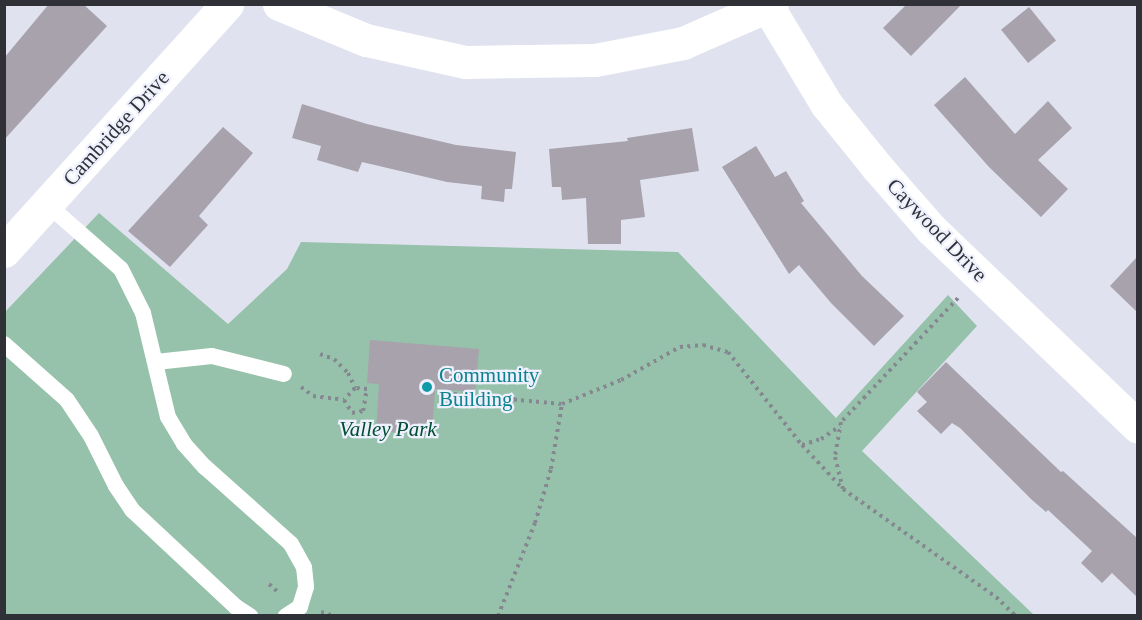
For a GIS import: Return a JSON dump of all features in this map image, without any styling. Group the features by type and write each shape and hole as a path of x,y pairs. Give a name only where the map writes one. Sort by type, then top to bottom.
{"street":[{"name":"Cambridge Drive","path":"4,251 227,4"},
{"path":"279,4 366,40 465,62 595,60 683,43 770,6"},
{"name":"Caywood Drive","path":"770,6 826,105 931,228 1137,427"}],"lane":[{"path":"47,204 121,268 143,313 168,417 184,444 205,467 291,544 304,567 306,587 300,607 286,615"},
{"path":"4,344 67,400 91,436 116,486 132,510 236,607 250,615"},
{"path":"156,362 212,356 284,374"}],"path":[{"path":"802,445 822,439 840,426 979,274"},
{"path":"454,394 562,404 621,380 680,347 703,345 728,352 802,445 843,489 996,597 1016,615"},
{"path":"320,354 334,359 348,372 355,388"},
{"path":"284,374 313,396 344,400 352,412 363,411 367,389 355,388"},
{"path":"344,400 355,388"},
{"path":"498,615 535,523 550,469 562,404"},
{"path":"840,426 835,457 843,489"}],"green space":[{"name":"Valley Park","path":"99,213 228,324 287,269 301,242 678,252 836,418 948,295 977,326 862,451 1034,615 5,615 4,313"}],"building":[{"path":"49,4 83,4 107,26 4,140 4,58"},
{"path":"907,4 962,4 911,56 883,28"},
{"path":"1029,7 1056,40 1028,63 1001,30"},
{"path":"965,77 1015,134 1048,101 1072,128 1038,160 1068,189 1041,217 989,167 934,105"},
{"path":"302,104 367,124 456,145 516,152 512,189 505,189 504,202 481,199 482,186 447,182 362,162 358,172 317,160 321,146 292,138"},
{"path":"223,127 253,153 199,216 208,225 170,267 128,231"},
{"path":"692,128 699,171 640,180 645,217 621,220 621,244 588,244 586,198 562,200 561,187 552,187 549,149 628,141 627,138"},
{"path":"756,146 775,177 786,171 804,201 801,203 862,276 904,316 874,346 831,303 799,265 789,274 722,167"},
{"path":"1137,257 1137,312 1110,286"},
{"name":"Community Building","path":"370,340 479,349 475,392 435,389 432,435 376,431 379,384 367,383"},
{"path":"946,362 1061,472 1063,471 1137,538 1137,597 1112,573 1102,583 1081,563 1092,551 1048,510 1046,512 1032,500 960,428 952,423 941,434 917,411 927,402 917,392"}],"place":[{"name":"Community Building","path":"427,387"}]}
